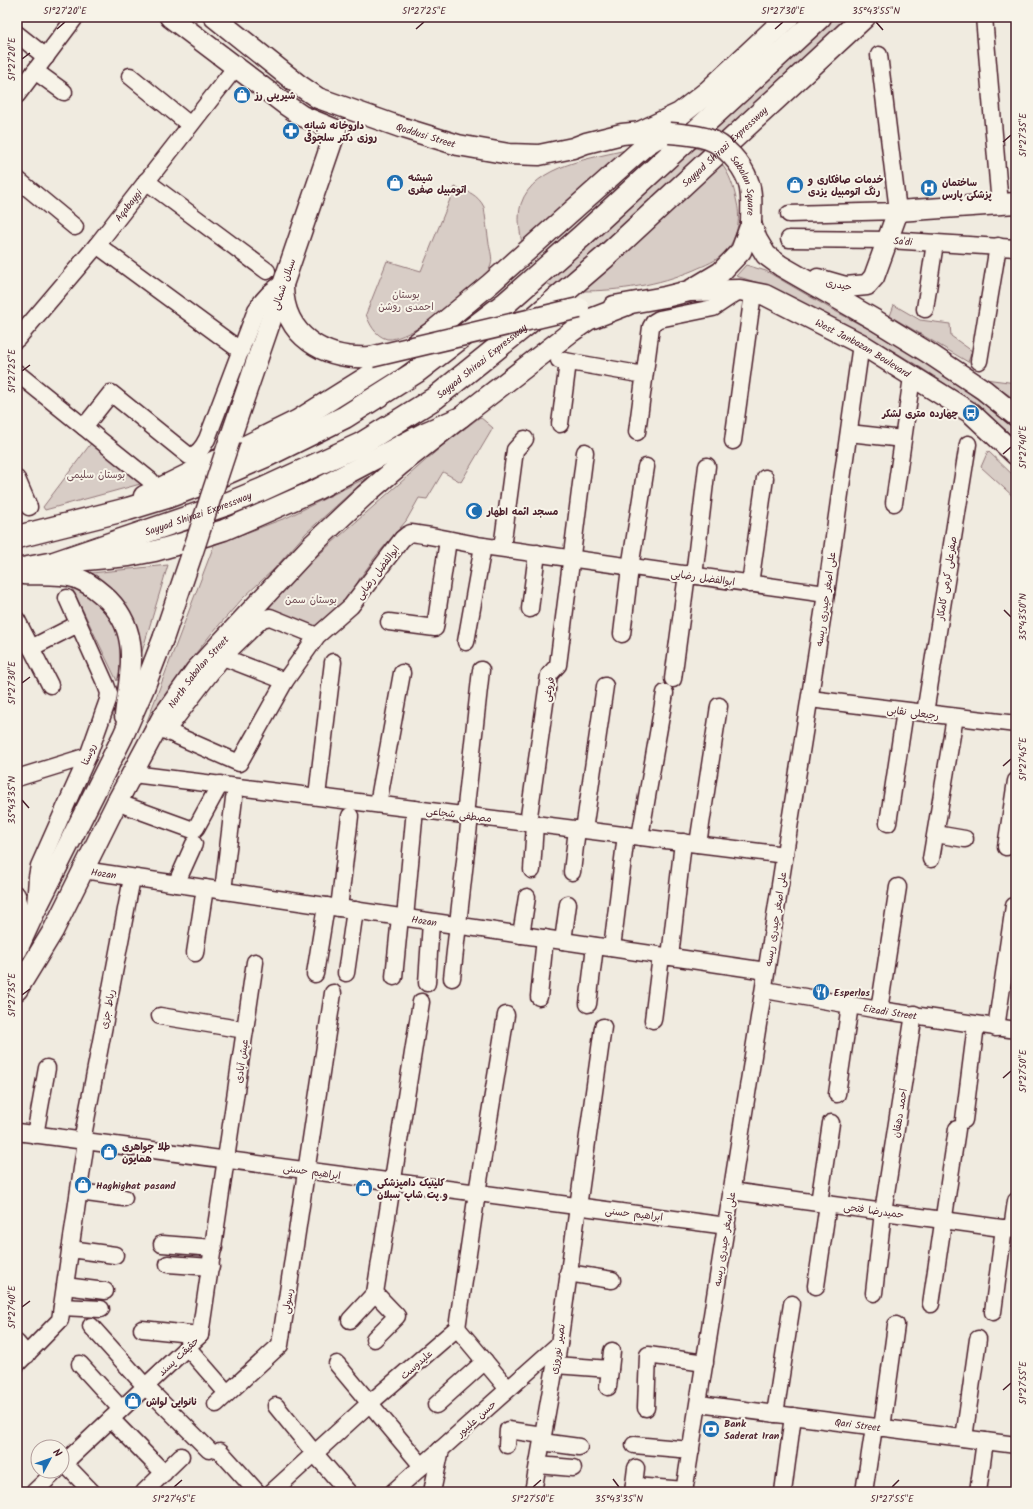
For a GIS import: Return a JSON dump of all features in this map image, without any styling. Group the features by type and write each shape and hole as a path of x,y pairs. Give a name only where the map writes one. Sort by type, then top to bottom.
{"highway":[{"path":"642,132 680,114 703,96 788,17"},
{"path":"17,537 93,518 167,497 268,455 345,417 416,372 506,303 582,236 820,17"},
{"name":"Sayyad Shirazi Expressway","path":"17,572 54,563 227,504 261,490 361,444 435,398 528,324 604,258 864,17"}],"main road":[{"path":"170,17 235,68"},
{"name":"Qoddusi Street","path":"214,17 308,91 332,104 403,128 466,146 529,156 547,154 573,148"},
{"name":"سبلان شمالی","path":"17,950 123,736 144,688 163,639 336,130 294,111 235,68"},
{"name":"Sabalan Square","path":"283,283 283,298 286,311 296,329 310,343 328,352 347,357 371,357 579,308 627,305 689,291 721,272 741,251 751,224 752,201 748,181 734,159 724,149 710,140 697,136 642,132 622,134 586,143 573,148"},
{"path":"93,518 162,488 298,420 389,363 433,331 490,284 646,145 669,133"},
{"path":"888,240 898,211 1008,204"},
{"path":"751,224 757,240 766,255 781,266 927,352 984,390 1016,416"},
{"name":"حیدری","path":"786,269 846,288 867,285 874,277 888,240"},
{"name":"West Janbazan Boulevard","path":"689,291 747,292 765,295 861,344 971,413 1016,455"},
{"path":"54,563 129,556 155,551 224,530 316,490 424,433 461,417 588,320 627,305"},
{"name":"North Sabalan Street","path":"17,990 53,931 132,774 166,712 196,670 312,545 365,495 400,465 461,417"},
{"path":"17,572 65,576 78,579 92,585 113,604 122,618 129,634 131,650 131,663 123,736"}],"street":[{"path":"984,17 1008,204"},
{"path":"18,92 74,20"},
{"path":"17,34 46,57"},
{"path":"789,214 898,211 879,55"},
{"name":"Aqabaygi","path":"17,339 97,245 235,68"},
{"path":"35,71 64,92"},
{"path":"130,76 190,125"},
{"path":"17,179 75,227"},
{"path":"146,181 267,271"},
{"name":"Sa'di","path":"790,239 888,240 1016,248"},
{"path":"925,309 935,243"},
{"path":"97,245 241,351"},
{"path":"979,361 998,246"},
{"path":"84,427 111,393 189,456 195,454 204,446 256,310 263,298 271,290 283,283"},
{"path":"637,432 651,327 654,322 659,319 713,308 747,292"},
{"path":"733,441 747,292"},
{"name":"علی اصغر حیدری ریسه","path":"684,1491 810,699 861,344"},
{"path":"560,424 564,361 644,375"},
{"path":"17,373 151,481"},
{"path":"894,503 912,377"},
{"path":"849,433 903,439"},
{"path":"502,548 515,450 524,439"},
{"name":"صفرعلی کرمی کامکار","path":"925,713 968,444"},
{"name":"فروغی","path":"532,870 531,823 549,675 558,665 585,452"},
{"path":"673,679 707,466"},
{"path":"622,634 630,568 646,467"},
{"path":"750,584 765,478"},
{"path":"17,479 29,507"},
{"name":"ابوالفضل رضایی","path":"317,636 270,617 262,619 223,657 166,731 239,762 285,681 317,636 351,606 402,539 411,533 483,546 630,568 826,594"},
{"path":"389,622 435,628 448,540"},
{"path":"466,642 483,546"},
{"path":"530,609 537,553"},
{"name":"روستا","path":"35,911 39,866 88,756 108,700 109,693 67,598"},
{"path":"17,620 50,685"},
{"path":"31,648 78,624"},
{"path":"223,657 285,681"},
{"path":"317,796 333,662"},
{"path":"452,978 481,670"},
{"path":"378,804 402,673"},
{"path":"572,872 605,686"},
{"path":"612,948 633,836 665,693"},
{"name":"رجبعلی نقابی","path":"810,699 1016,724"},
{"path":"653,1020 665,956 719,706"},
{"path":"888,823 905,711"},
{"path":"931,859 955,717"},
{"path":"17,778 88,756"},
{"name":"مصطفی شجاعی","path":"132,774 785,855"},
{"path":"1006,847 1016,781"},
{"path":"127,806 193,830 196,828 220,784"},
{"path":"223,891 234,798"},
{"path":"394,977 415,809"},
{"path":"315,974 333,907 350,816"},
{"path":"936,834 965,839"},
{"path":"176,884 194,844"},
{"name":"Hozan","path":"83,870 766,971"},
{"name":"رباط جزی","path":"20,1354 57,1323 61,1316 79,1192 84,1141 132,878"},
{"path":"879,1010 898,887"},
{"path":"195,953 205,888"},
{"path":"17,895 27,931"},
{"path":"521,935 527,897"},
{"path":"562,941 568,904"},
{"path":"996,1028 1014,906"},
{"path":"346,973 355,910"},
{"path":"427,983 431,922"},
{"path":"539,997 545,938"},
{"path":"588,1004 595,946"},
{"name":"عیش آبادی","path":"227,1160 255,962"},
{"name":"Eizadi Street","path":"764,990 879,1010 1016,1030"},
{"name":"رسولی","path":"187,1347 221,1398 280,1345 334,993"},
{"path":"350,1320 375,1293 421,1002"},
{"path":"837,1094 850,1005"},
{"name":"احمد دهقان","path":"874,1293 883,1212 914,1014"},
{"path":"506,1015 457,1328 508,1389"},
{"path":"160,1016 245,1030"},
{"path":"931,1304 976,1025"},
{"name":"نصیر نوروزی","path":"533,1492 559,1344 603,1027"},
{"path":"35,1135 47,1068"},
{"path":"816,1286 831,1123"},
{"name":"ابراهیم حسنی","path":"17,1132 727,1226"},
{"name":"حقیقت پسند","path":"70,1457 200,1335 227,1160"},
{"name":"حمیدرضا فتحی","path":"731,1191 1011,1229"},
{"path":"79,1192 124,1198"},
{"path":"993,1312 1016,1200"},
{"path":"162,1244 214,1248"},
{"path":"70,1249 115,1255"},
{"path":"168,1264 211,1267"},
{"path":"568,1273 612,1280"},
{"path":"65,1286 105,1291"},
{"path":"374,1339 397,1316 375,1293"},
{"path":"776,1414 792,1304"},
{"path":"62,1307 101,1309"},
{"path":"864,1492 878,1427 896,1325"},
{"path":"91,1326 145,1386 215,1450 257,1492"},
{"name":"علیدوست","path":"272,1492 457,1328"},
{"path":"142,1329 200,1335"},
{"path":"964,1438 978,1339"},
{"name":"حسن علیپور","path":"393,1492 559,1344"},
{"path":"608,1387 612,1351"},
{"path":"646,1408 648,1355 705,1363"},
{"path":"436,1405 485,1361"},
{"path":"80,1364 116,1414 164,1473"},
{"path":"337,1364 422,1466"},
{"path":"555,1365 610,1369"},
{"name":"Qari Street","path":"699,1404 1016,1445"},
{"path":"276,1406 348,1492"},
{"path":"783,1492 794,1416"},
{"path":"507,1445 508,1430 579,1447"},
{"path":"978,1492 985,1441"},
{"path":"634,1445 691,1450"},
{"path":"432,1492 441,1449"},
{"path":"144,1492 181,1456"},
{"path":"538,1465 574,1468"},
{"path":"636,1468 633,1489 684,1491"},
{"path":"70,1474 92,1492"},
{"name":"حقیقت پسند","path":"38,1491 49,1479"}],"green space":[{"path":"834,17 848,17 724,134 712,128"},
{"path":"693,147 705,151 554,287 542,281"},
{"path":"630,149 522,244 519,219 521,204 528,191 539,180 552,171 567,165"},
{"path":"720,162 729,176 738,209 738,223 735,235 729,247 722,255 694,270 667,280 610,290 581,291"},
{"name":"بوستان احمدی روشن","path":"455,187 472,194 479,199 484,207 492,257 491,265 486,274 476,285 445,311 411,332 397,338 387,339 379,335 373,329 366,314 387,261 421,271"},
{"path":"746,265 766,271 833,310 917,355 1007,421 1016,429 1016,439 994,420 948,386 925,370 876,341 792,298 770,288 736,276"},
{"path":"894,305 920,320 950,324 951,336 972,351 968,362 890,316"},
{"path":"985,379 1016,383 1016,400"},
{"name":"بوستان سمن","path":"480,417 493,428 461,482 443,472 427,499 419,498 406,521 376,556 360,578 349,598 317,631 264,609 307,565 442,446"},
{"name":"بوستان سلیمی","path":"92,442 144,483 45,510 43,507"},
{"path":"988,451 1016,478 1016,499 981,467"},
{"path":"368,477 306,533 274,569 243,598 188,663 144,729 214,545 288,517"},
{"path":"168,565 141,655 82,574"},
{"path":"72,588 102,605 121,635 123,660 117,681"}],"place":[{"name":"شیرینی رز","path":"242,95"},
{"name":"داروخانه شبانه روزی دکتر سلجوقی","path":"291,131"},
{"name":"شیشه اتومبیل صفری","path":"395,183"},
{"name":"خدمات صافکاری و رنگ اتومبیل یزدی","path":"795,185"},
{"name":"ساختمان پزشکی پارس","path":"929,188"},
{"name":"چهارده متری لشکر","path":"971,413"},
{"name":"مسجد ائمه اطهار","path":"474,511"},
{"name":"Esperlos","path":"821,992"},
{"name":"طلا جواهری همایون","path":"109,1152"},
{"name":"Haghighat pasand","path":"83,1185"},
{"name":"کلینیک دامپزشکی و پت شاپ سبلان","path":"364,1188"},
{"name":"نانوایی لواش","path":"133,1401"},
{"name":"Bank Saderat Iran","path":"711,1429"}]}
